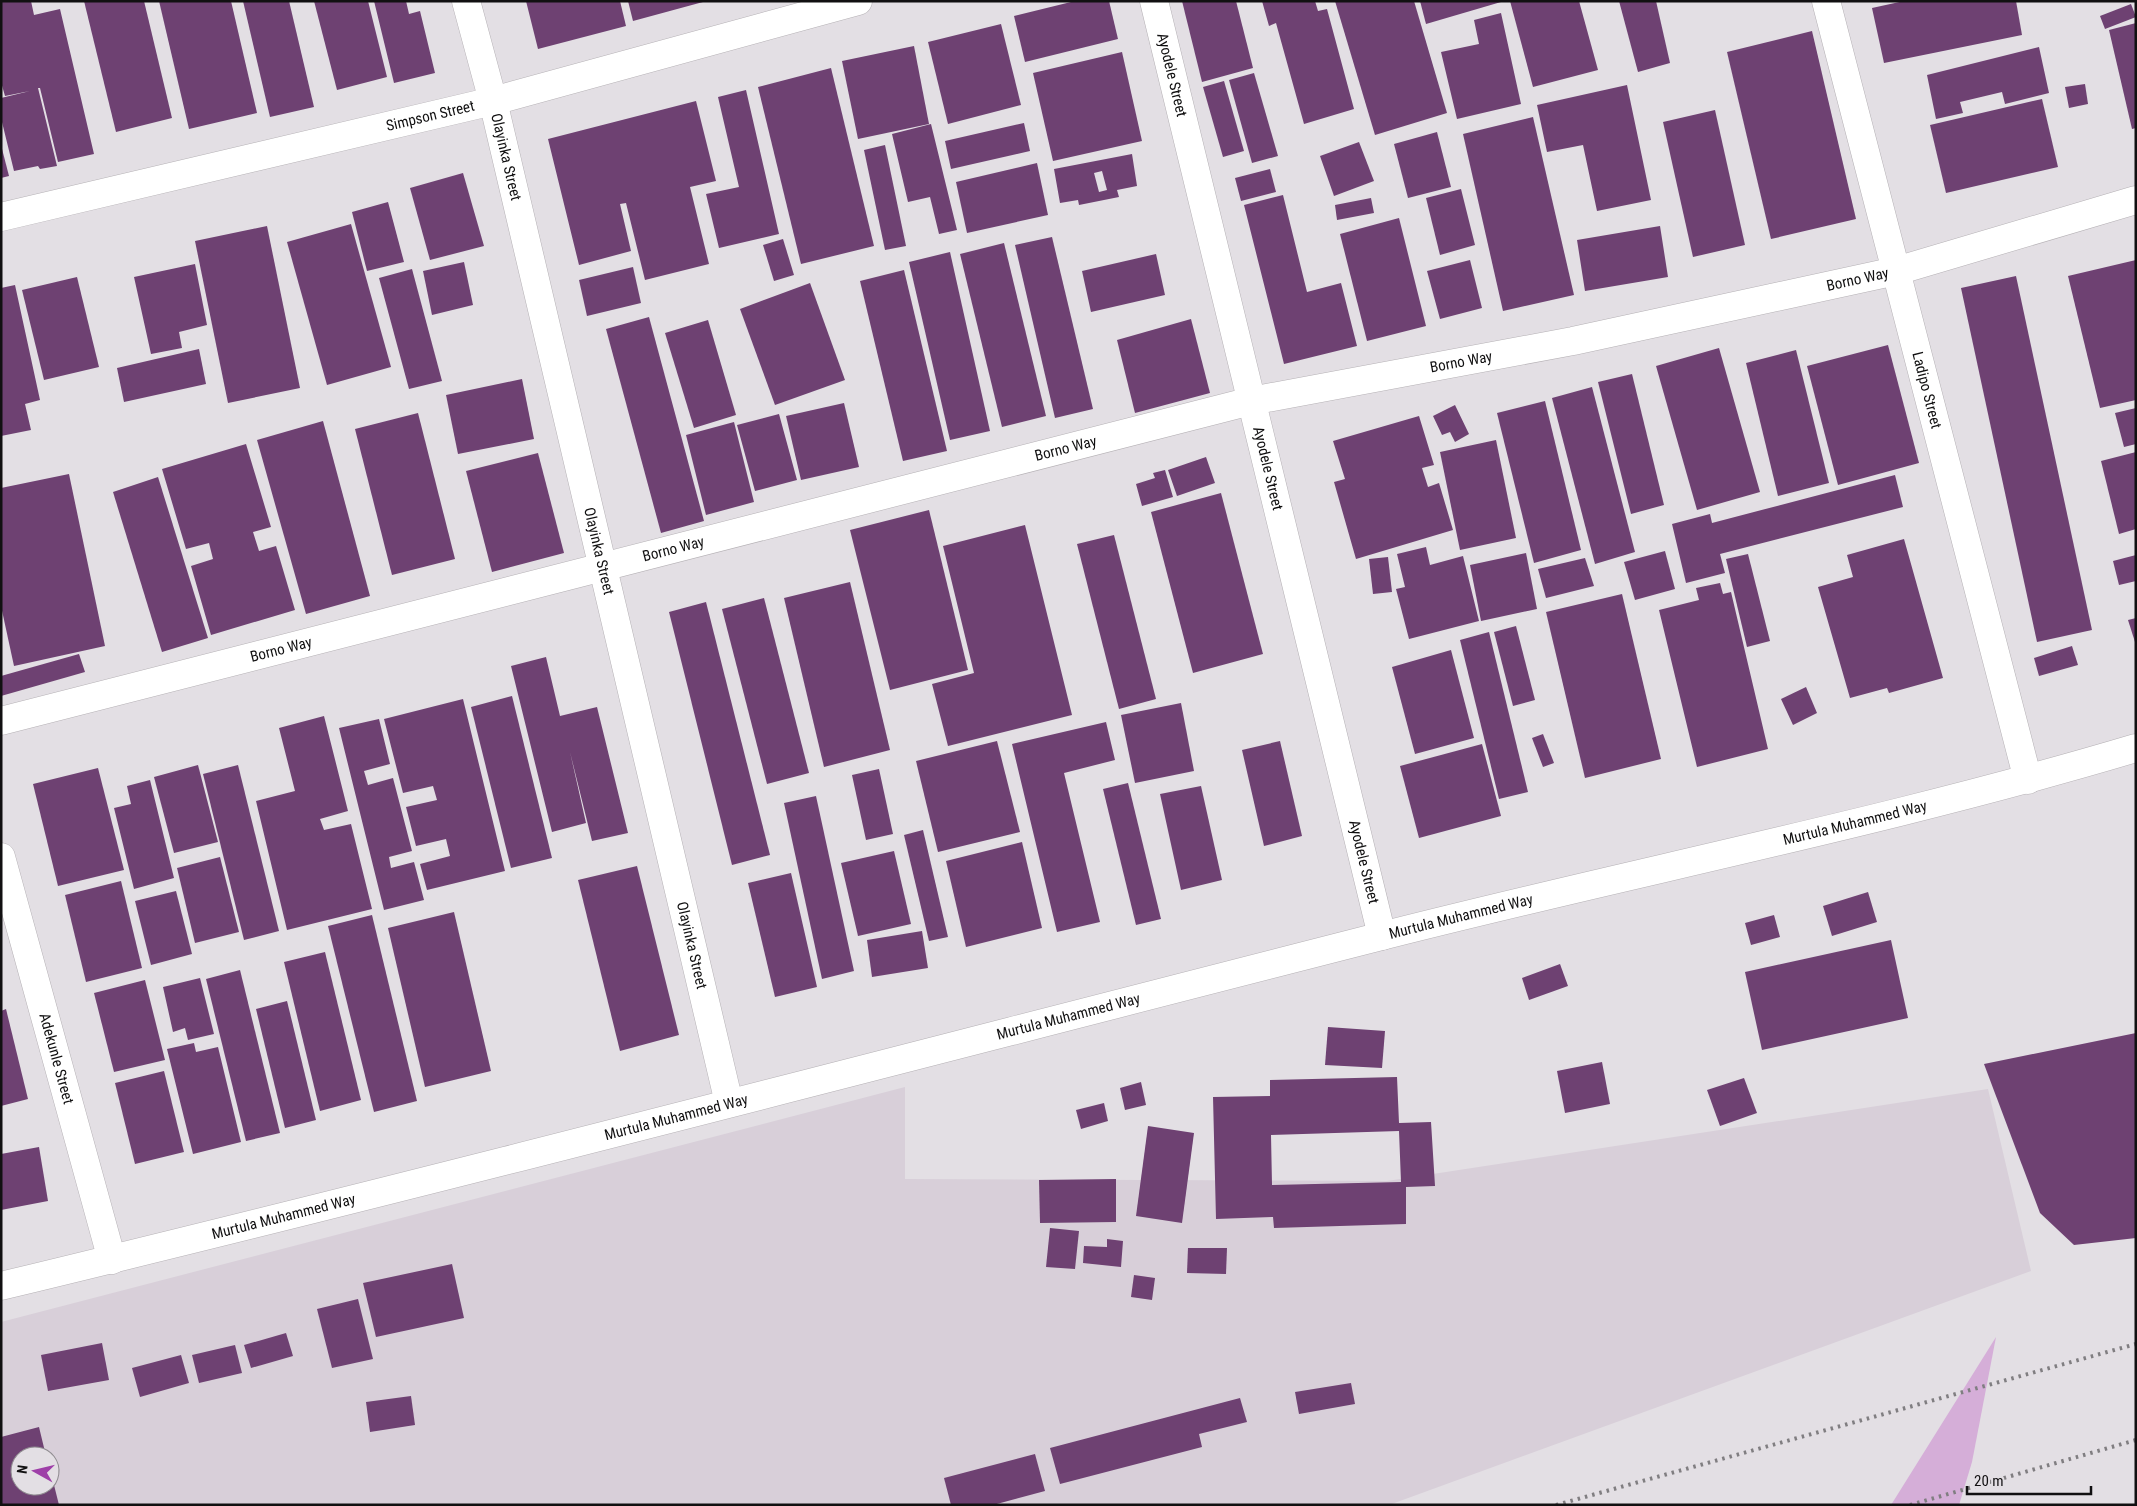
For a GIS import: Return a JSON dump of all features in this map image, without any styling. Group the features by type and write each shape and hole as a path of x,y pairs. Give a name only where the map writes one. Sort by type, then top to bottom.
{"street":[{"name":"Olayinka Street","path":"466,1 493,101 729,1104"},
{"name":"Simpson Street","path":"1,217 493,101 858,1"},
{"name":"Ayodele Street","path":"1154,1 1382,936"},
{"name":"Ladipo Street","path":"1826,1 2028,780"},
{"name":"Borno Way","path":"1,721 1251,401 1573,341 1896,271 2136,200"},
{"name":"Murtula Muhammed Way","path":"1,1286 112,1260 729,1104 1382,936 2028,780 2136,748"},
{"name":"Adekunle Street","path":"1,857 112,1260"}],"shaded area":[{"path":"905,1087 905,1179 1387,1181 1988,1089 2031,1271 1389,1505 1,1505 1,1322"},
{"path":"1996,1337 1972,1462 1959,1505 1891,1505"}],"building":[{"path":"1,1 31,1 34,15 60,9 94,154 58,162 40,88 38,88 57,166 40,169 38,166 14,171 1,118 1,98 30,91 5,96 1,82"},
{"path":"84,1 144,1 172,118 116,132"},
{"path":"159,1 231,1 257,113 189,129"},
{"path":"243,1 289,1 314,107 270,117"},
{"path":"314,1 368,1 387,77 337,90"},
{"path":"374,1 406,1 409,14 420,11 435,73 394,83"},
{"path":"526,1 620,1 626,26 538,49"},
{"path":"628,1 703,1 703,2 633,21"},
{"path":"1075,1 1109,1 1118,39 1025,62 1014,16"},
{"path":"1182,1 1236,1 1253,68 1202,82"},
{"path":"1262,1 1315,1 1318,11 1327,9 1354,109 1304,124 1276,23 1269,26"},
{"path":"1335,1 1414,1 1447,113 1375,135"},
{"path":"1420,1 1501,1 1501,2 1426,24"},
{"path":"1510,1 1579,1 1598,70 1533,87"},
{"path":"1619,1 1656,1 1670,63 1638,72"},
{"path":"1904,1 2016,1 2022,35 1884,63 1872,8"},
{"path":"2131,4 2136,17 2105,29 2100,16"},
{"path":"1501,13 1521,104 1457,119 1441,52 1479,44 1474,20"},
{"path":"2136,23 2136,128 2132,129 2109,30"},
{"path":"1001,24 1021,105 948,124 928,42"},
{"path":"1812,31 1856,219 1771,239 1727,52"},
{"path":"914,46 929,124 858,139 842,61"},
{"path":"2039,47 2049,93 2005,104 2002,92 1960,102 1963,113 1936,119 1927,75"},
{"path":"1122,52 1142,141 1053,161 1033,73"},
{"path":"831,68 874,246 801,264 758,87"},
{"path":"1254,73 1278,156 1252,163 1229,80"},
{"path":"1224,81 1244,151 1223,157 1203,87"},
{"path":"2085,84 2088,104 2069,108 2065,87"},
{"path":"1627,85 1651,200 1597,211 1583,145 1547,152 1537,105"},
{"path":"746,90 779,234 719,248 706,194 739,187 718,97"},
{"path":"2042,99 2058,167 1946,193 1930,125"},
{"path":"696,101 716,181 690,187 709,264 645,280 626,203 620,204 631,251 579,265 548,139"},
{"path":"1715,110 1745,245 1693,257 1663,122"},
{"path":"1533,117 1574,295 1503,311 1463,134"},
{"path":"1024,123 1030,151 951,169 945,141"},
{"path":"931,124 957,230 939,234 930,197 908,202 892,134"},
{"path":"1437,132 1451,187 1408,198 1394,144"},
{"path":"1359,142 1374,181 1334,196 1320,156"},
{"path":"1,145 9,176 1,178"},
{"path":"885,145 906,246 885,250 864,150"},
{"path":"1132,154 1137,186 1117,190 1119,197 1079,205 1078,200 1060,203 1054,169","holes":["1102,171 1107,190 1099,192 1094,173"]},
{"path":"1037,163 1048,215 967,233 956,182"},
{"path":"1270,169 1276,192 1241,201 1235,178"},
{"path":"463,173 484,246 430,260 410,188"},
{"path":"1461,189 1475,245 1440,255 1426,198"},
{"path":"1283,195 1307,292 1341,283 1357,346 1284,364 1244,205"},
{"path":"1371,198 1374,213 1337,220 1335,205"},
{"path":"388,202 404,262 367,271 352,212"},
{"path":"1399,218 1426,326 1367,341 1340,234"},
{"path":"351,224 391,367 327,385 287,242"},
{"path":"267,226 300,388 228,403 195,241"},
{"path":"1660,226 1668,277 1585,291 1577,240"},
{"path":"1052,237 1093,409 1055,418 1015,245"},
{"path":"783,239 794,275 774,281 763,245"},
{"path":"1004,243 1046,416 1002,427 960,254"},
{"path":"950,252 990,431 950,440 909,262"},
{"path":"1156,254 1165,295 1091,312 1082,271"},
{"path":"1470,260 1482,308 1440,319 1427,271"},
{"path":"2136,260 2136,400 2100,408 2068,276"},
{"path":"464,262 473,305 432,315 423,271"},
{"path":"195,264 207,325 179,332 182,348 151,354 134,277"},
{"path":"633,267 641,303 587,316 579,280"},
{"path":"412,269 442,381 409,389 379,278"},
{"path":"904,270 947,451 903,461 860,281"},
{"path":"2016,276 2092,630 2037,642 1961,288"},
{"path":"77,277 99,367 44,380 22,290"},
{"path":"810,283 845,380 775,405 740,309"},
{"path":"15,285 40,400 25,404 31,430 1,436 1,288"},
{"path":"649,317 704,521 661,533 606,329"},
{"path":"1191,319 1210,393 1135,413 1117,340"},
{"path":"708,320 736,415 694,428 665,333"},
{"path":"1888,345 1919,463 1838,485 1807,366"},
{"path":"1719,348 1760,492 1697,510 1656,366"},
{"path":"199,349 206,384 124,402 117,368"},
{"path":"1796,350 1829,483 1778,496 1746,363"},
{"path":"1632,374 1664,505 1631,514 1598,382"},
{"path":"522,379 534,439 458,454 446,395"},
{"path":"1592,387 1635,552 1595,564 1552,398"},
{"path":"1545,401 1581,550 1534,563 1497,413"},
{"path":"844,403 859,467 801,480 786,416"},
{"path":"1455,405 1469,434 1455,442 1450,432 1442,435 1433,416"},
{"path":"2136,408 2136,444 2124,447 2115,413"},
{"path":"418,413 455,559 392,575 355,429"},
{"path":"779,414 797,480 755,491 737,425"},
{"path":"1419,416 1434,465 1422,468 1428,487 1439,483 1453,530 1356,559 1334,482 1345,479 1333,441"},
{"path":"323,421 370,596 306,614 257,440"},
{"path":"734,422 754,502 706,515 686,435"},
{"path":"1496,440 1516,538 1460,550 1440,452"},
{"path":"246,444 271,527 253,532 259,551 276,546 295,610 211,635 191,566 213,559 209,543 186,549 162,469"},
{"path":"2136,452 2136,529 2119,534 2101,461"},
{"path":"538,453 564,553 492,572 466,471"},
{"path":"1206,457 1215,483 1177,496 1168,470"},
{"path":"1165,470 1173,497 1142,506 1136,484 1155,478 1153,473"},
{"path":"69,474 105,646 14,666 1,606 1,488"},
{"path":"1895,475 1903,507 1720,554 1725,573 1686,583 1672,524 1710,514 1712,523"},
{"path":"158,477 208,638 162,652 113,492"},
{"path":"1221,493 1263,654 1193,673 1151,512"},
{"path":"929,510 968,670 890,690 850,530"},
{"path":"1025,525 1072,715 948,746 932,684 974,673 943,546"},
{"path":"1114,535 1156,699 1119,709 1077,544"},
{"path":"1904,539 1943,678 1889,693 1887,688 1850,698 1818,587 1853,577 1847,555"},
{"path":"1426,547 1430,565 1463,556 1479,621 1409,639 1396,589 1405,587 1397,554"},
{"path":"1665,551 1675,589 1635,600 1624,562"},
{"path":"1526,553 1537,609 1481,621 1470,565"},
{"path":"1748,554 1770,641 1747,647 1726,559"},
{"path":"2136,555 2136,581 2119,585 2113,561"},
{"path":"1388,557 1392,592 1373,594 1369,559"},
{"path":"1585,558 1594,586 1546,598 1538,569"},
{"path":"850,582 890,750 824,767 784,598"},
{"path":"1720,583 1723,594 1731,592 1768,749 1697,767 1659,610 1699,600 1696,588"},
{"path":"1622,594 1661,759 1585,778 1546,612"},
{"path":"764,598 809,773 767,784 722,609"},
{"path":"706,602 770,855 732,865 669,612"},
{"path":"2136,618 2136,642 2135,642 2128,620"},
{"path":"1516,626 1535,700 1513,706 1494,632"},
{"path":"1489,632 1528,792 1499,799 1460,640"},
{"path":"2072,646 2078,665 2039,676 2034,658"},
{"path":"1451,650 1474,738 1415,754 1392,667"},
{"path":"79,654 85,672 1,696 1,676"},
{"path":"546,657 560,716 597,707 628,833 592,841 570,752 586,823 552,832 511,666"},
{"path":"1806,687 1817,713 1793,725 1781,699"},
{"path":"512,696 552,858 511,868 471,707"},
{"path":"463,699 505,871 427,890 420,864 450,856 446,839 416,846 406,807 437,800 433,786 403,793 384,719"},
{"path":"1181,703 1194,771 1135,783 1121,715"},
{"path":"324,716 348,811 320,819 324,830 351,824 372,909 287,930 256,801 295,791 279,728"},
{"path":"379,719 390,764 364,771 368,785 393,778 412,851 389,857 391,868 414,862 424,900 384,910 339,728"},
{"path":"1106,722 1115,760 1064,773 1100,922 1057,932 1012,744"},
{"path":"1543,734 1554,763 1543,767 1532,738"},
{"path":"997,741 1020,832 938,852 916,761"},
{"path":"1280,741 1302,836 1264,846 1242,750"},
{"path":"1482,744 1501,816 1419,838 1400,766"},
{"path":"198,765 218,842 174,853 154,777"},
{"path":"238,765 279,931 244,940 203,774"},
{"path":"98,768 124,870 58,886 33,784"},
{"path":"879,769 893,834 866,840 852,775"},
{"path":"150,780 174,878 134,889 114,808 131,804 127,786"},
{"path":"1128,783 1161,919 1136,925 1103,789"},
{"path":"1201,786 1222,880 1181,890 1160,794"},
{"path":"816,796 854,971 822,979 784,803"},
{"path":"923,830 948,937 929,941 904,835"},
{"path":"1022,842 1042,928 966,947 946,861"},
{"path":"894,851 911,924 858,936 841,863"},
{"path":"220,857 239,932 195,943 177,868"},
{"path":"637,866 679,1035 620,1051 578,880"},
{"path":"791,873 817,987 775,997 748,883"},
{"path":"121,881 142,968 86,982 65,895"},
{"path":"176,891 192,954 151,965 135,901"},
{"path":"1868,892 1877,922 1832,936 1823,906"},
{"path":"454,912 491,1071 425,1087 388,928"},
{"path":"372,915 417,1101 374,1112 328,926"},
{"path":"1774,915 1780,937 1751,945 1745,923"},
{"path":"922,931 928,968 872,977 867,940"},
{"path":"1891,940 1908,1018 1762,1050 1745,972"},
{"path":"325,952 361,1100 320,1111 284,962"},
{"path":"1560,964 1568,986 1529,1000 1522,978"},
{"path":"240,970 280,1133 246,1141 206,979"},
{"path":"200,978 214,1034 188,1040 185,1028 173,1032 163,987"},
{"path":"145,980 165,1060 114,1072 94,993"},
{"path":"287,1001 316,1120 285,1128 256,1009"},
{"path":"6,1009 28,1099 1,1106 1,1011"},
{"path":"1328,1027 1385,1031 1382,1068 1325,1065"},
{"path":"2136,1033 2136,1238 2074,1245 2040,1213 1984,1064"},
{"path":"194,1043 196,1052 218,1047 241,1142 193,1154 167,1049"},
{"path":"1602,1062 1610,1104 1565,1113 1557,1071"},
{"path":"164,1071 184,1152 135,1164 115,1083"},
{"path":"1397,1077 1399,1123 1431,1122 1435,1186 1406,1187 1406,1224 1274,1228 1273,1217 1216,1219 1213,1097 1270,1096 1270,1080","holes":["1399,1131 1401,1182 1272,1185 1271,1135"]},
{"path":"1744,1078 1757,1113 1720,1126 1707,1090"},
{"path":"1141,1082 1146,1105 1125,1110 1120,1088"},
{"path":"1104,1103 1108,1121 1081,1129 1076,1110"},
{"path":"1148,1126 1194,1133 1182,1223 1136,1216"},
{"path":"39,1147 48,1201 1,1210 1,1154"},
{"path":"1116,1179 1116,1222 1040,1223 1039,1180"},
{"path":"1050,1228 1079,1231 1075,1269 1046,1267"},
{"path":"1107,1239 1123,1241 1121,1267 1083,1263 1084,1246 1107,1247"},
{"path":"1188,1248 1227,1248 1226,1274 1187,1273"},
{"path":"452,1264 464,1318 376,1337 363,1283"},
{"path":"1134,1275 1155,1278 1152,1300 1131,1297"},
{"path":"358,1299 373,1359 332,1368 317,1309"},
{"path":"286,1333 293,1356 251,1368 244,1345"},
{"path":"102,1343 109,1380 48,1391 41,1355"},
{"path":"235,1345 242,1373 199,1383 192,1355"},
{"path":"181,1355 189,1383 140,1397 132,1368"},
{"path":"1351,1383 1355,1404 1299,1414 1295,1392"},
{"path":"411,1396 415,1425 370,1432 366,1402"},
{"path":"1240,1398 1247,1422 1199,1434 1202,1447 1060,1484 1050,1448"},
{"path":"39,1427 44,1446 10,1446 10,1496 57,1496 59,1505 1,1505 1,1437"},
{"path":"1035,1454 1045,1491 993,1505 951,1505 944,1478"}],"railway":[{"path":"1556,1505 2136,1344"},
{"path":"1910,1505 2136,1440"}]}
